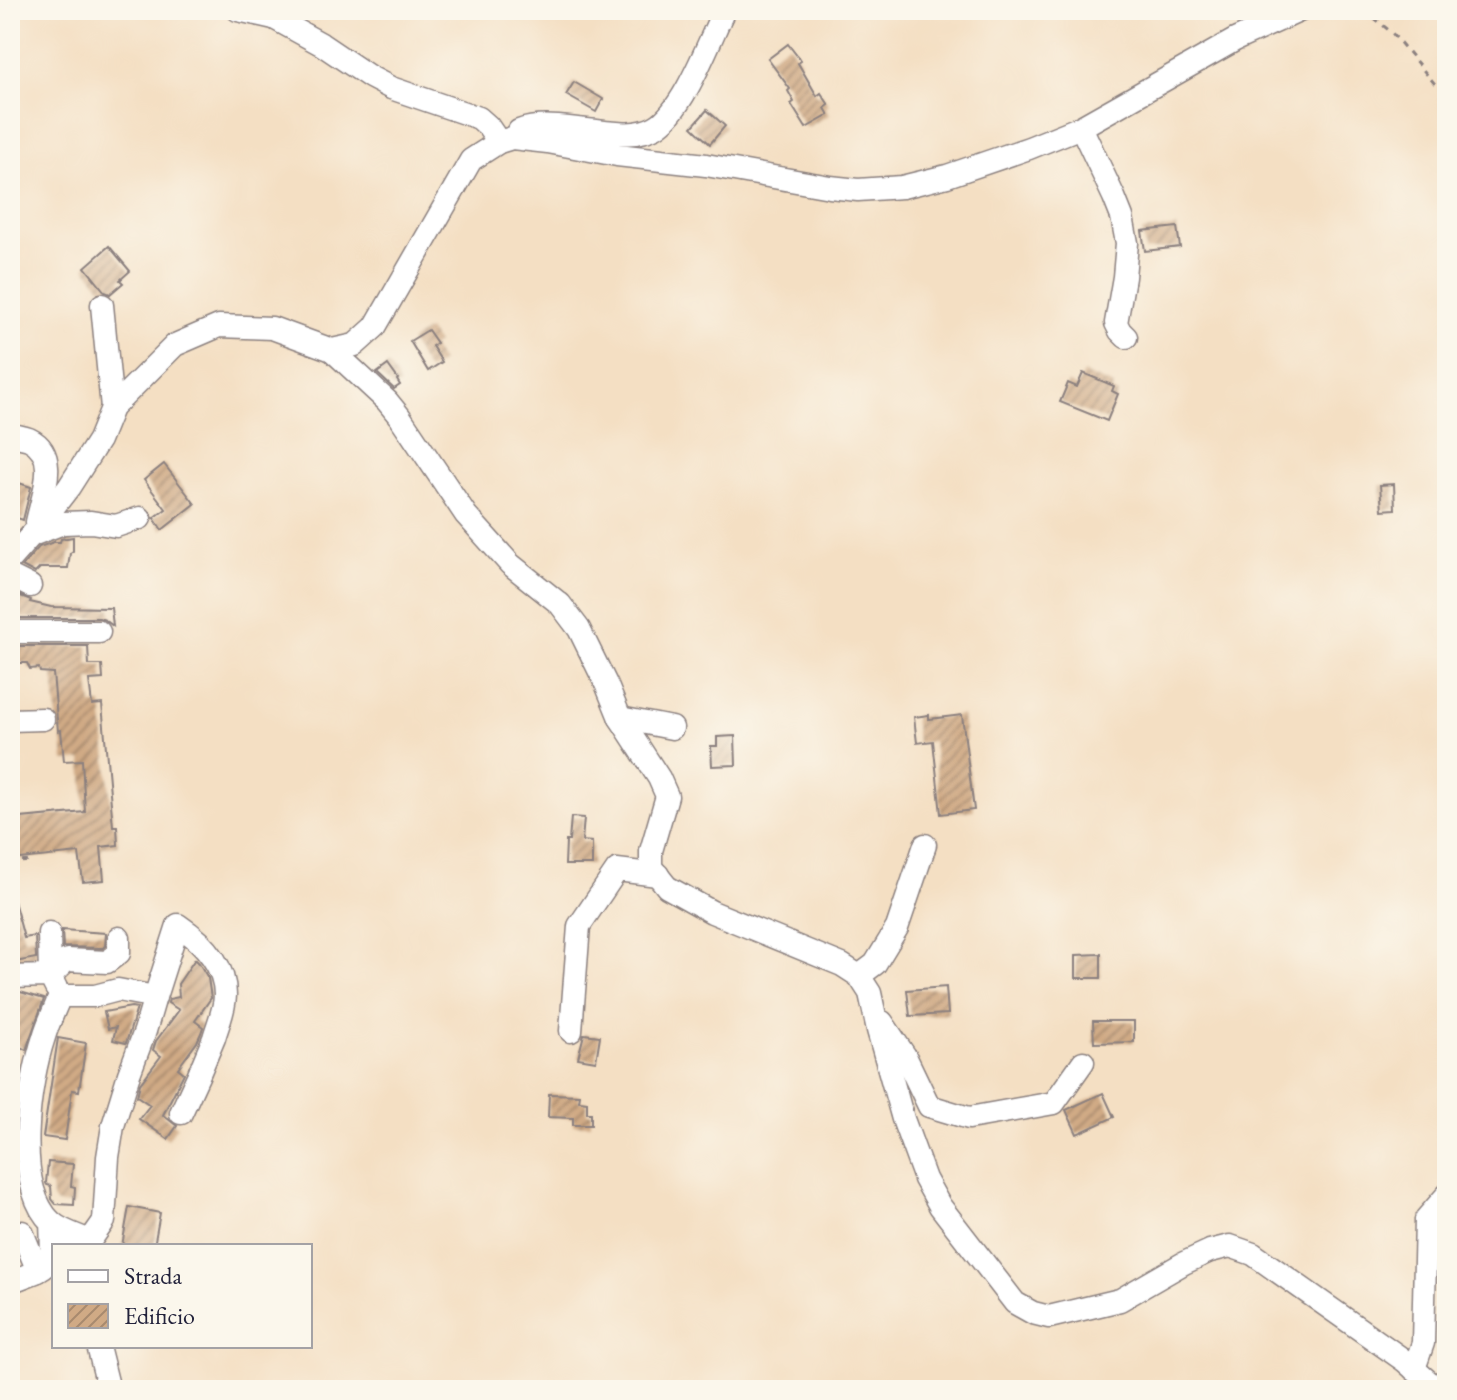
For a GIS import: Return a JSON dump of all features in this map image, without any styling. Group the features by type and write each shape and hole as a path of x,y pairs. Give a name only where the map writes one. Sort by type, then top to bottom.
{"street":[{"path":"238,10 274,18 321,44 370,77 391,88 479,118 506,140 706,165 858,190 902,187 947,176 1081,127 1235,40 1301,10"},
{"path":"332,350 355,345 375,327 471,160 530,127 625,133 653,129 669,117 686,90 724,10"},
{"path":"1081,127 1122,217 1127,243 1116,323 1126,337"},
{"path":"102,305 112,408"},
{"path":"10,559 69,487 99,440 112,408 175,345 219,326 272,328 332,350 394,409 466,515 510,564 560,604 579,629 620,718 659,778 667,796 651,851 651,867 667,887 712,912 842,965 859,976 870,993 903,1119 925,1179 940,1206 1015,1303 1049,1317 1120,1300 1184,1263 1230,1246 1253,1254 1414,1369 1438,1390"},
{"path":"10,434 31,440 45,458 48,476 33,533"},
{"path":"33,533 63,523 91,522 116,526 140,518"},
{"path":"10,632 99,632"},
{"path":"620,718 672,728"},
{"path":"10,720 43,719"},
{"path":"859,976 875,964 897,928 925,845"},
{"path":"571,1031 579,926 617,870 658,875"},
{"path":"51,1222 90,1241 104,1221 113,1126 178,925 198,938 218,965 224,978 226,998 202,1068 181,1113"},
{"path":"49,933 55,986"},
{"path":"60,1244 33,1192 28,1143 31,1092 55,986 67,960 107,962 119,953 119,938"},
{"path":"10,977 95,996 118,990 155,997"},
{"path":"873,1009 905,1056 929,1106 969,1118 1054,1103 1083,1062"},
{"path":"1414,1369 1423,1343 1426,1219 1447,1195"},
{"path":"51,1222 52,1244"},
{"path":"10,1237 22,1232 38,1271"},
{"path":"10,1282 47,1267 52,1260"},
{"path":"98,1348 109,1390"}],"path":[{"path":"1365,10 1392,33 1435,84 1447,90"},
{"path":"10,863 30,861"}],"building":[{"path":"788,44 801,61 798,63 817,96 821,93 829,105 825,108 829,115 806,128 791,104 794,102 788,91 790,89 768,59"},
{"path":"574,82 603,99 596,112 566,95"},
{"path":"707,110 725,126 710,144 692,127"},
{"path":"1177,227 1180,247 1145,251 1142,231"},
{"path":"109,246 130,271 120,280 123,283 110,294 85,267"},
{"path":"428,330 437,343 432,346 442,362 428,371 410,341"},
{"path":"388,365 400,385 394,389 377,373"},
{"path":"1083,373 1114,386 1112,391 1118,394 1107,421 1060,402 1068,383 1077,387"},
{"path":"164,464 195,504 162,530 154,518 166,509 144,480"},
{"path":"13,481 31,487 23,520 14,517 16,512 10,510"},
{"path":"1394,484 1395,509 1382,510 1380,485"},
{"path":"73,537 68,568 40,568 35,573 22,566 39,547"},
{"path":"10,592 30,602 51,607 111,608 113,626 99,618 10,618"},
{"path":"10,646 88,646 89,665 102,665 103,679 89,680 92,705 102,704 113,826 117,826 118,845 101,847 104,880 83,882 79,853 10,860 10,819 85,812 82,760 64,761 53,673 40,672 39,668 30,669 27,663 10,663"},
{"path":"929,715 929,719 962,715 974,810 941,814 933,741 917,743 914,717"},
{"path":"735,736 736,765 712,766 711,746 717,746 717,737"},
{"path":"571,817 584,818 582,841 592,842 592,865 565,865"},
{"path":"14,901 24,938 35,936 36,958 10,963 10,902"},
{"path":"62,930 106,933 105,946 63,947"},
{"path":"1101,954 1101,978 1076,978 1076,955"},
{"path":"195,959 208,978 211,998 195,1021 203,1027 201,1033 178,1068 184,1073 163,1115 177,1126 168,1139 139,1119 150,1105 137,1096 140,1084 161,1056 153,1050 156,1041 179,1010 168,1003 169,999 179,997 178,984"},
{"path":"946,987 948,1014 910,1016 907,990"},
{"path":"10,991 44,999 26,1050 10,1041"},
{"path":"137,1008 126,1043 113,1040 116,1027 108,1029 104,1012"},
{"path":"1093,1021 1134,1021 1134,1042 1094,1043"},
{"path":"584,1034 600,1036 596,1061 578,1058"},
{"path":"58,1038 86,1043 79,1091 72,1090 65,1140 43,1137"},
{"path":"1103,1093 1114,1117 1077,1134 1066,1110"},
{"path":"549,1094 580,1095 579,1101 587,1102 591,1125 573,1125 573,1118 548,1117"},
{"path":"48,1162 73,1164 71,1186 75,1187 74,1205 56,1204 52,1199 51,1186 46,1183"},
{"path":"129,1207 160,1213 154,1244 122,1244"}]}
